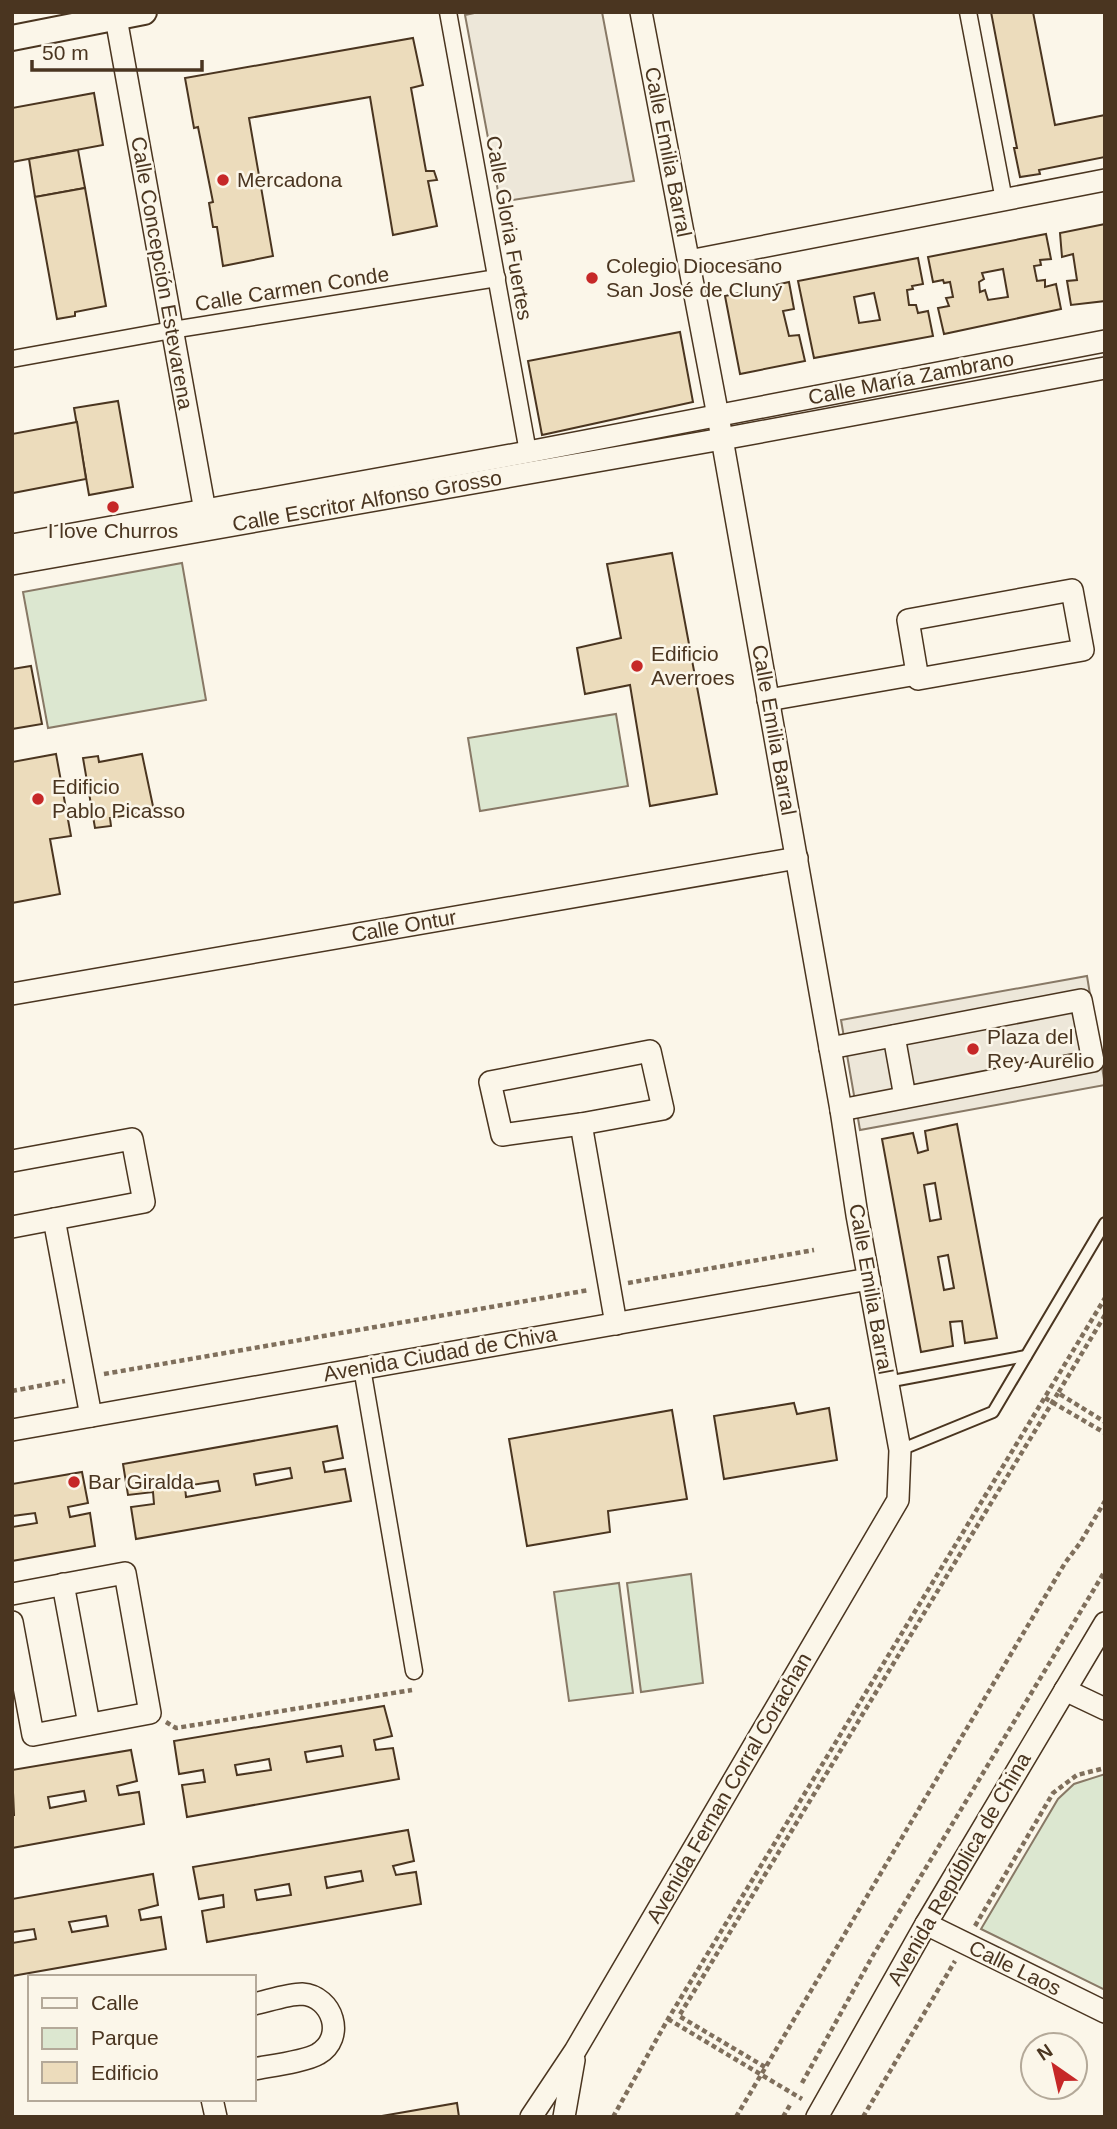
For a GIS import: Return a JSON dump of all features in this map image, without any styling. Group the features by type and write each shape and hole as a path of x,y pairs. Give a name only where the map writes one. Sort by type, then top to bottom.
{"street":[{"path":"12,38 144,12"},
{"name":"Calle Gloria Fuertes","path":"449,12 528,452"},
{"name":"Calle Emilia Barral","path":"641,12 718,416 900,1450"},
{"path":"968,12 1004,200"},
{"name":"Calle Concepción Estevarena","path":"116,18 206,519"},
{"path":"689,261 1105,180"},
{"name":"Calle Carmen Conde","path":"12,359 172,330 497,278"},
{"name":"Calle María Zambrano","path":"718,416 1105,341"},
{"name":"Calle María Zambrano","path":"722,439 1105,368"},
{"name":"Calle Escritor Alfonso Grosso","path":"12,565 206,519 528,452 718,416"},
{"name":"Calle Escritor Alfonso Grosso","path":"12,545 206,519 722,439"},
{"path":"1072,590 1083,650 919,679 917,674 908,620 1072,590"},
{"path":"768,700 917,674"},
{"name":"Calle Ontur","path":"12,994 797,858"},
{"path":"830,1048 1081,1000 1093,1062 841,1110"},
{"path":"894,1036 905,1097"},
{"path":"650,1051 663,1108 581,1124 502,1135 490,1082 650,1051"},
{"path":"581,1124 616,1324"},
{"path":"12,1161 132,1139 144,1202 12,1227"},
{"path":"54,1219 91,1416"},
{"name":"Avenida Ciudad de Chiva","path":"12,1430 869,1279"},
{"path":"362,1368 414,1671"},
{"name":"Avenida Fernan Corral Corachan","path":"531,2117 575,2051 898,1500 900,1450"},
{"path":"12,1594 125,1573 150,1713 33,1735 12,1622"},
{"path":"63,1584 89,1724"},
{"name":"Avenida República de China","path":"819,2114 926,1924 1105,1623"},
{"path":"1065,1690 1105,1709"},
{"name":"Calle Laos","path":"926,1924 1105,2012"},
{"path":"256,2004 302,1994 324,2003 331,2013 334,2026 328,2045 318,2055 256,2069"},
{"path":"564,2117 575,2051"}],"lane":[{"path":"900,1450 993,1412 1105,1223"},
{"path":"887,1382 1026,1356"}],"path":[{"path":"624,1283 814,1250"},
{"path":"95,1376 600,1288"},
{"path":"613,2117 668,2019 1105,1298"},
{"path":"765,2067 679,2016 1105,1315"},
{"path":"12,1391 74,1380"},
{"path":"1058,1393 1105,1422"},
{"path":"1045,1398 1105,1433"},
{"path":"736,2117 1058,1575 1105,1501"},
{"path":"802,2083 872,1957 1105,1571"},
{"path":"150,1713 176,1728 190,1726 415,1690 414,1671"},
{"path":"668,2019 761,2075 819,2114"},
{"path":"783,2117 790,2105"}],"green space":[{"path":"182,563 206,700 48,728 23,592"},
{"path":"616,714 628,786 480,811 468,738"},
{"path":"691,1574 703,1683 641,1692 627,1583"},
{"path":"619,1583 633,1693 569,1701 554,1592"},
{"path":"1105,1774 1105,1990 981,1929 1058,1799 1074,1784"}],"shaded area":[{"path":"479,12 602,12 634,181 500,202 465,15"},
{"name":"Plaza del Rey Aurelio","path":"1087,976 1105,1085 860,1130 841,1020"}],"building":[{"path":"991,12 1033,12 1055,125 1105,115 1105,157 1039,170 1040,174 1020,177"},
{"path":"413,38 423,85 411,88 426,171 434,171 437,180 428,181 437,226 393,235 370,97 249,118 273,256 223,266 217,227 213,227 209,203 213,202 198,127 194,128 185,78"},
{"path":"94,93 103,145 12,162 12,108"},
{"path":"78,150 85,188 35,197 29,159"},
{"path":"85,188 106,306 75,312 75,316 57,319 35,197"},
{"path":"1105,224 1105,301 1071,305 1067,281 1077,280 1073,254 1062,257 1060,233"},
{"path":"1046,234 1051,259 1040,260 1041,265 1034,266 1037,281 1045,280 1045,287 1056,284 1061,309 944,334 938,308 949,306 946,298 953,297 950,282 933,282 928,257","holes":["1003,269 1008,297 988,300 985,290 980,292 979,282 984,279 982,273"]},
{"path":"918,258 923,284 907,290 909,305 916,305 918,313 928,311 933,336 814,358 798,281","holes":["874,293 880,320 859,323 854,297"]},
{"path":"789,282 794,309 783,311 789,336 799,335 805,361 740,374 725,296"},
{"path":"680,332 693,402 542,435 528,361"},
{"path":"118,401 133,487 89,495 74,408"},
{"path":"77,422 86,479 13,493 12,434"},
{"name":"Edificio Averroes","path":"672,553 717,794 650,806 630,685 585,694 577,648 621,638 607,564"},
{"name":"Edificio Pablo Picasso","path":"31,666 42,724 12,729 12,669"},
{"name":"Edificio Pablo Picasso","path":"56,754 71,836 50,839 60,894 12,903 12,762"},
{"path":"142,754 154,811 110,818 111,826 95,828 83,758 98,756 99,762"},
{"path":"957,1124 997,1338 965,1343 962,1321 950,1322 953,1346 921,1352 882,1139 913,1133 918,1153 928,1150 925,1131","holes":["935,1183 941,1219 930,1221 924,1185","948,1255 954,1288 944,1290 938,1257"]},
{"path":"794,1403 797,1414 829,1408 837,1460 724,1479 714,1416"},
{"path":"672,1410 687,1499 608,1511 610,1532 527,1546 509,1439"},
{"path":"337,1426 343,1458 323,1462 325,1472 345,1469 351,1501 136,1539 131,1507 154,1504 153,1492 128,1495 123,1464","holes":["290,1468 292,1478 256,1485 254,1474","218,1481 220,1491 186,1497 185,1486"]},
{"path":"82,1472 88,1503 68,1507 70,1517 90,1513 95,1546 12,1561 12,1527 37,1523 35,1513 12,1516 12,1484"},
{"path":"384,1706 392,1736 374,1740 376,1750 393,1748 399,1779 187,1817 182,1785 205,1782 203,1770 179,1774 174,1741","holes":["341,1746 343,1756 307,1762 305,1752","269,1759 271,1770 237,1775 235,1765"]},
{"path":"131,1750 137,1781 117,1786 119,1795 139,1792 144,1824 12,1848 12,1770","holes":["84,1791 86,1801 50,1808 48,1797"]},
{"path":"408,1830 414,1861 393,1866 396,1875 416,1872 421,1904 207,1942 202,1911 224,1907 223,1895 199,1899 193,1867","holes":["361,1871 363,1881 327,1888 325,1877","289,1884 291,1895 257,1900 255,1890"]},
{"path":"153,1874 158,1905 139,1910 141,1920 161,1917 166,1949 12,1976 12,1943 36,1939 34,1929 12,1932 12,1899","holes":["106,1916 108,1926 72,1932 69,1922"]},
{"path":"457,2103 459,2117 376,2117"}],"place":[{"name":"Mercadona","path":"223,180"},
{"name":"Colegio Diocesano San José de Cluny","path":"592,278"},
{"name":"I love Churros","path":"113,507"},
{"name":"Edificio Averroes","path":"637,666"},
{"name":"Edificio Pablo Picasso","path":"38,799"},
{"name":"Plaza del Rey Aurelio","path":"973,1049"},
{"name":"Bar Giralda","path":"74,1482"}]}
